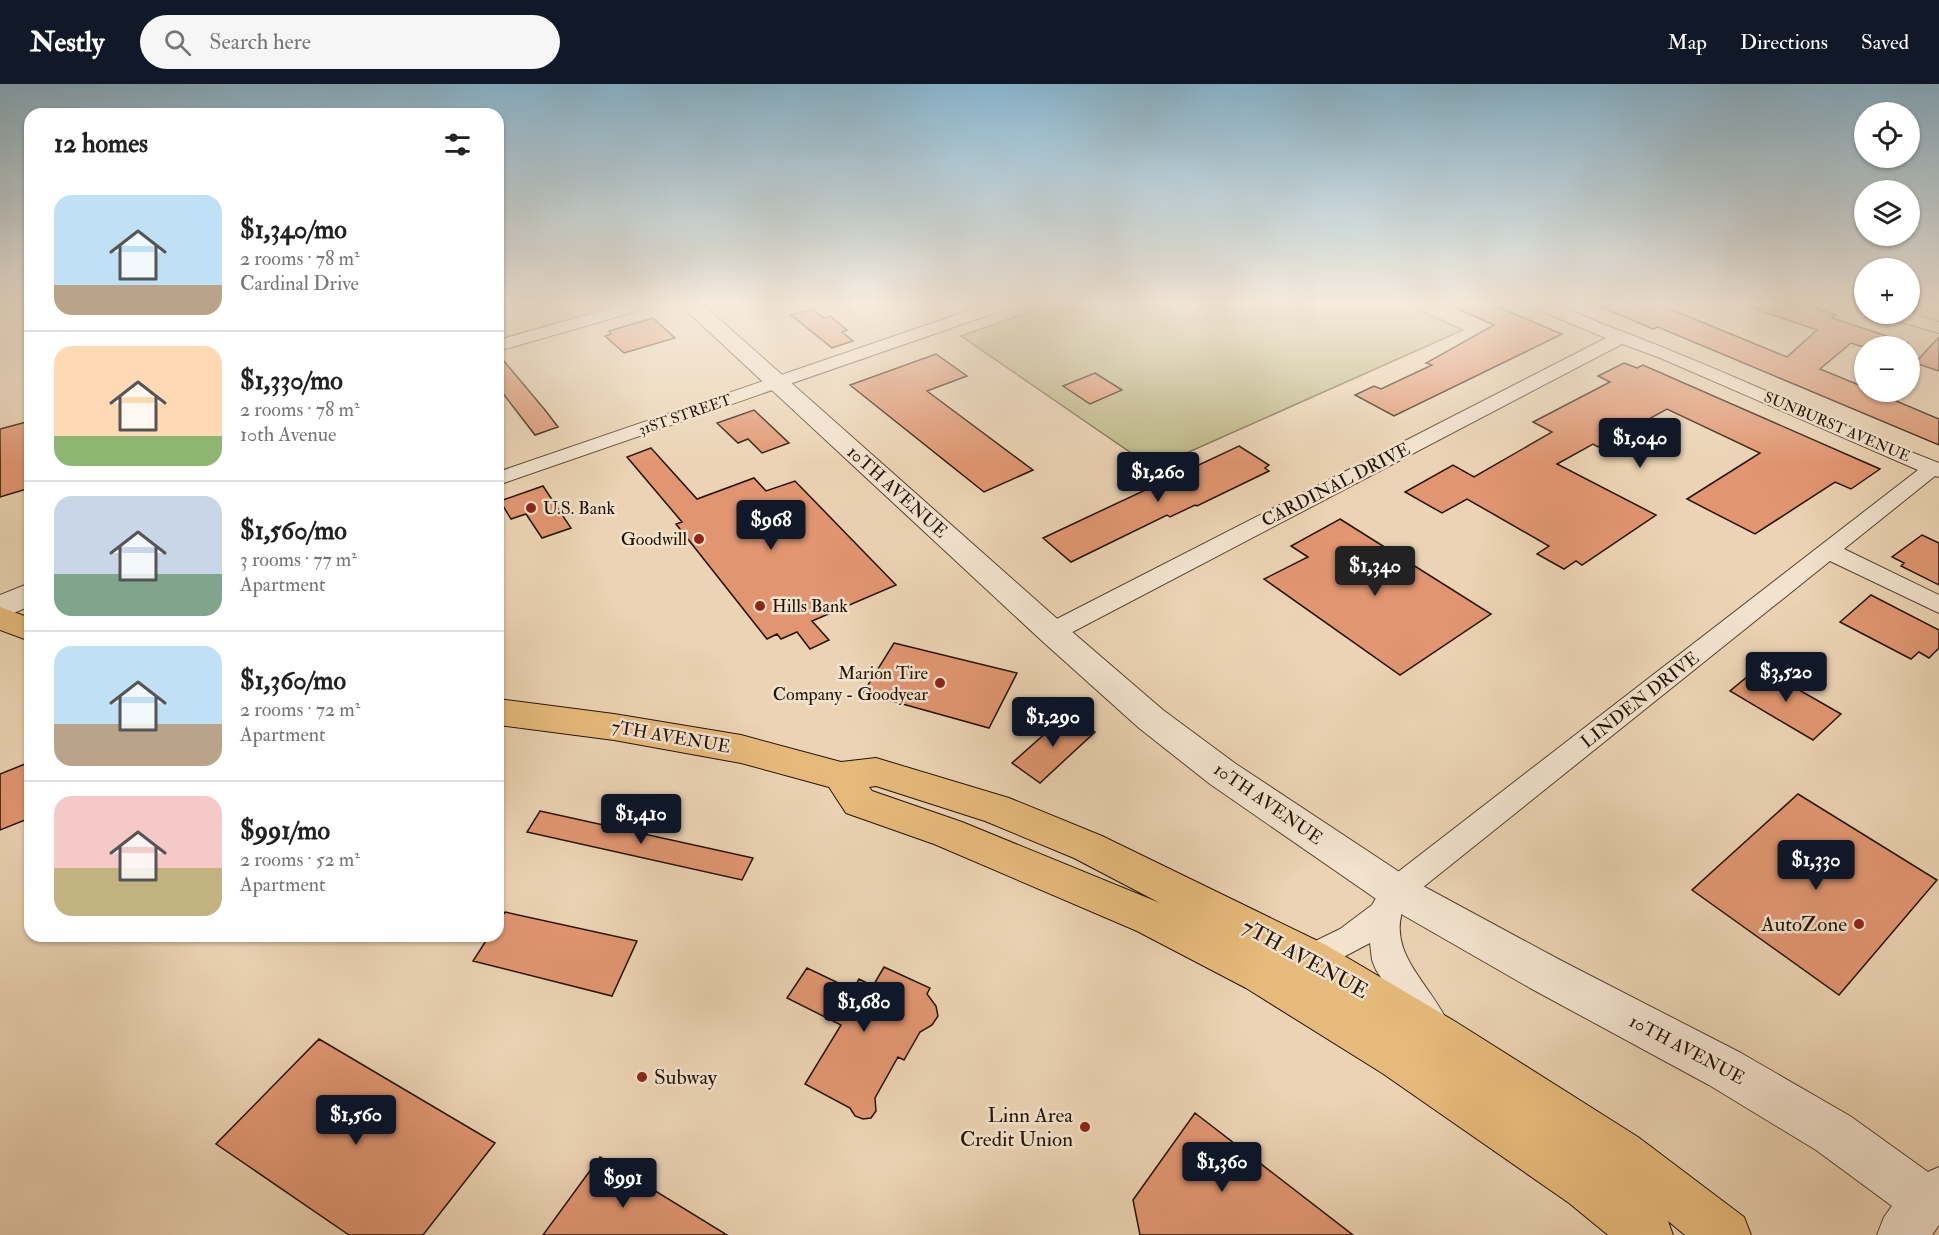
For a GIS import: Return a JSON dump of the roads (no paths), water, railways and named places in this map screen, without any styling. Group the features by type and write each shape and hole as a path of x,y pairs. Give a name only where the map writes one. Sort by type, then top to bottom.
{"main road":[{"path":"0,618 24,628"},
{"name":"7TH AVENUE","path":"504,713 614,727 741,749 841,776 876,772 996,809 1088,847 1311,959 1440,1037 1621,1154 1726,1235"},
{"name":"7TH AVENUE","path":"841,776 859,802 948,833 1152,918 1261,974 1398,1057 1586,1186 1648,1235"}],"street":[{"name":"10TH AVENUE","path":"746,356 1151,719 1390,903 1545,974 1725,1069 1833,1133 1922,1209"},
{"name":"31ST STREET","path":"504,477 854,356"},
{"name":"CARDINAL DRIVE","path":"1052,632 1586,356"},
{"name":"SUNBURST AVENUE","path":"1670,356 1936,470"},
{"name":"LINDEN DRIVE","path":"1311,959 1351,939 1390,903 1829,551 1936,470"},
{"path":"1829,551 1939,605"},
{"path":"0,608 24,596"},
{"path":"1390,903 1389,960 1440,1037"}],"place":[{"name":"U.S. Bank","path":"531,508"},
{"name":"Goodwill","path":"699,539"},
{"name":"Hills Bank","path":"760,606"},
{"name":"Marion Tire Company - Goodyear","path":"940,683"},
{"name":"AutoZone","path":"1859,924"},
{"name":"Subway","path":"642,1077"},
{"name":"Linn Area Credit Union","path":"1085,1127"}]}
